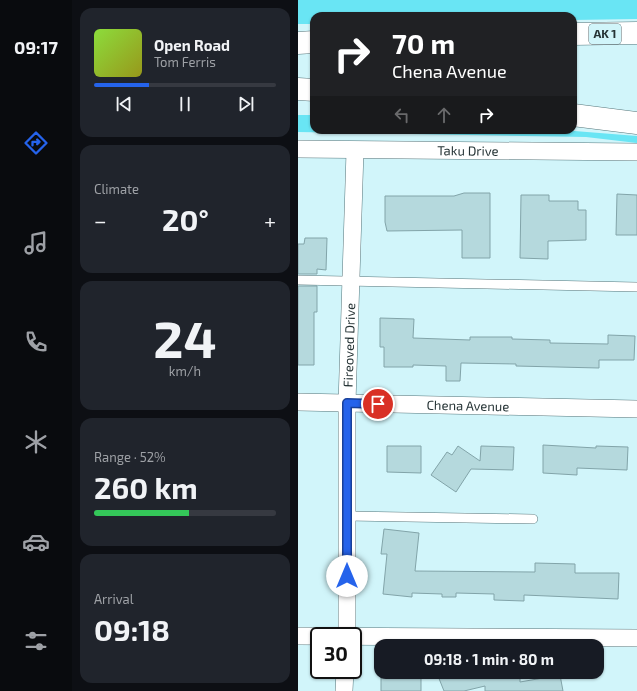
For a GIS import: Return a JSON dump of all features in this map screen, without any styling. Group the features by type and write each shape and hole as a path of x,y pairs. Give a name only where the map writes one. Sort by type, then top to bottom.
{"highway":[{"name":"AK 1","path":"577,34 637,33"},
{"path":"298,43 310,42"},
{"path":"298,89 310,90"},
{"path":"577,116 637,123"}],"street":[{"name":"Taku Drive","path":"298,149 637,152"},
{"name":"Fireoved Drive","path":"347,627 347,403 355,150"},
{"name":"Chena Avenue","path":"298,402 637,409"},
{"path":"298,636 310,636"},
{"path":"362,636 637,638"},
{"path":"344,691 345,679"}],"lane":[{"path":"298,280 637,287"},
{"path":"347,516 534,519"}],"shaded area":[{"path":"298,0 637,0 637,19 577,20 577,12 310,12 310,24 298,24"},
{"path":"298,115 310,115 310,132 298,132"},
{"path":"577,131 637,136 637,143 586,137 413,134 577,134"}],"building":[{"path":"464,193 490,193 490,258 462,258 462,230 387,231 385,222 385,196 454,196"},
{"path":"617,194 637,195 637,235 616,235"},
{"path":"521,195 549,195 549,201 578,201 578,210 586,210 586,240 548,241 548,259 520,258"},
{"path":"305,238 327,238 326,270 317,269 317,274 298,274 298,244 304,244"},
{"path":"298,286 317,286 317,312 314,312 314,365 298,365"},
{"path":"380,318 414,319 413,338 470,340 470,337 512,337 512,339 550,340 550,343 608,344 608,335 635,336 634,360 599,360 599,368 461,363 460,381 446,381 446,366 413,365 413,367 384,367 384,347 380,347"},
{"path":"543,445 596,448 596,446 628,447 627,470 577,468 577,475 543,473"},
{"path":"387,446 421,446 421,473 387,472"},
{"path":"458,446 480,461 481,446 514,447 513,470 471,469 456,492 431,475 447,452 452,455"},
{"path":"384,529 419,533 415,571 535,572 535,563 575,564 575,573 619,573 618,599 524,595 524,601 494,600 494,594 456,593 456,597 442,597 442,594 412,593 412,597 383,594 387,554 381,554"},
{"path":"381,679 421,679 421,691 381,691"},
{"path":"439,679 520,679 520,682 537,679 561,679 563,691 485,691 485,686 464,691 444,691"}],"route":[{"path":"347,576 347,403 378,404"}]}
